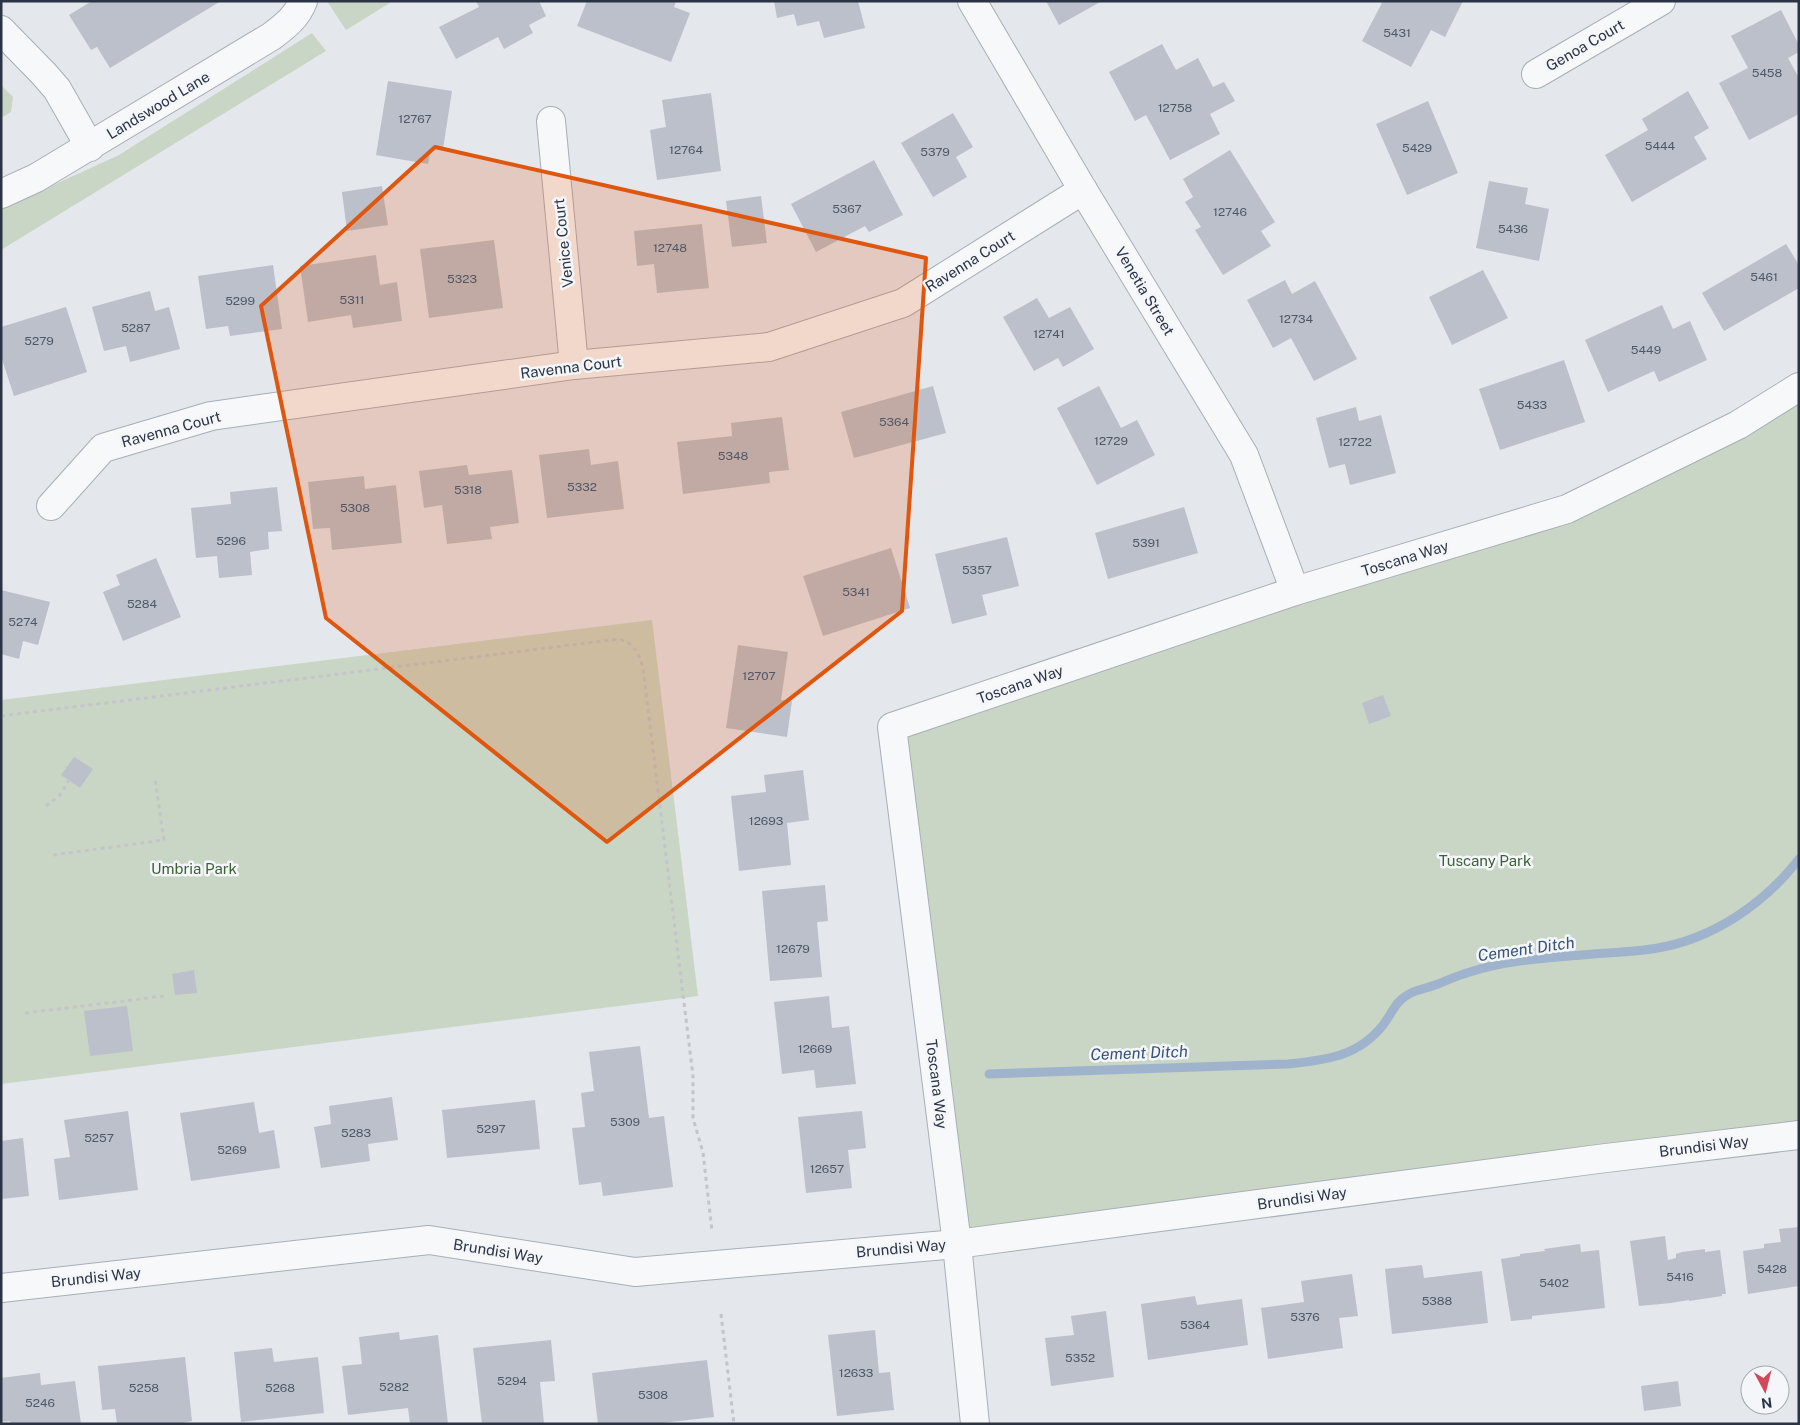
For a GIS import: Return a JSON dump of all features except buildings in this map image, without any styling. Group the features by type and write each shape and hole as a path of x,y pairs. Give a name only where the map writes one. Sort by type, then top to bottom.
{"street":[{"name":"Landswood Lane","path":"1,194 36,178 272,36 297,14 303,1"},
{"name":"Venetia Street","path":"972,1 1083,190 1244,455 1295,591"},
{"name":"Genoa Court","path":"1536,74 1661,1"},
{"path":"1,30 57,89 90,146"},
{"name":"Venice Court","path":"551,121 574,366"},
{"name":"Ravenna Court","path":"51,506 103,448 211,416 574,366 769,347 903,303 1083,190"},
{"name":"Toscana Way","path":"975,1424 957,1244 892,727 1295,591 1567,509 1738,426 1799,387"},
{"name":"Brundisi Way","path":"1,1288 429,1240 635,1272 957,1244 1598,1159 1799,1135"}],"path":[{"path":"1,716 610,640 619,639 630,643 639,653 643,668 692,1076 693,1118 703,1153 712,1231"},
{"path":"52,855 164,840 155,779"},
{"path":"46,806 60,796 69,780"},
{"path":"25,1013 165,996"},
{"path":"721,1314 734,1424"}],"highlighted area":[{"path":"435,147 926,258 902,611 607,842 326,618 261,306"}],"green space":[{"path":"327,1 393,1 346,30"},
{"path":"312,33 326,51 1,250 1,209 119,155"},
{"path":"1,85 13,97 11,112 1,118"},
{"name":"Tuscany Park","path":"1799,387 1799,1135 957,1244 892,727 1567,509"},
{"name":"Umbria Park","path":"652,620 698,996 1,1084 1,700"}],"waterway":[{"name":"Cement Ditch","path":"989,1074 1288,1064 1315,1061 1340,1055 1363,1044 1373,1036 1398,1003 1407,995 1466,973 1500,964 1658,948 1699,936 1736,917 1754,904 1799,859"}]}
